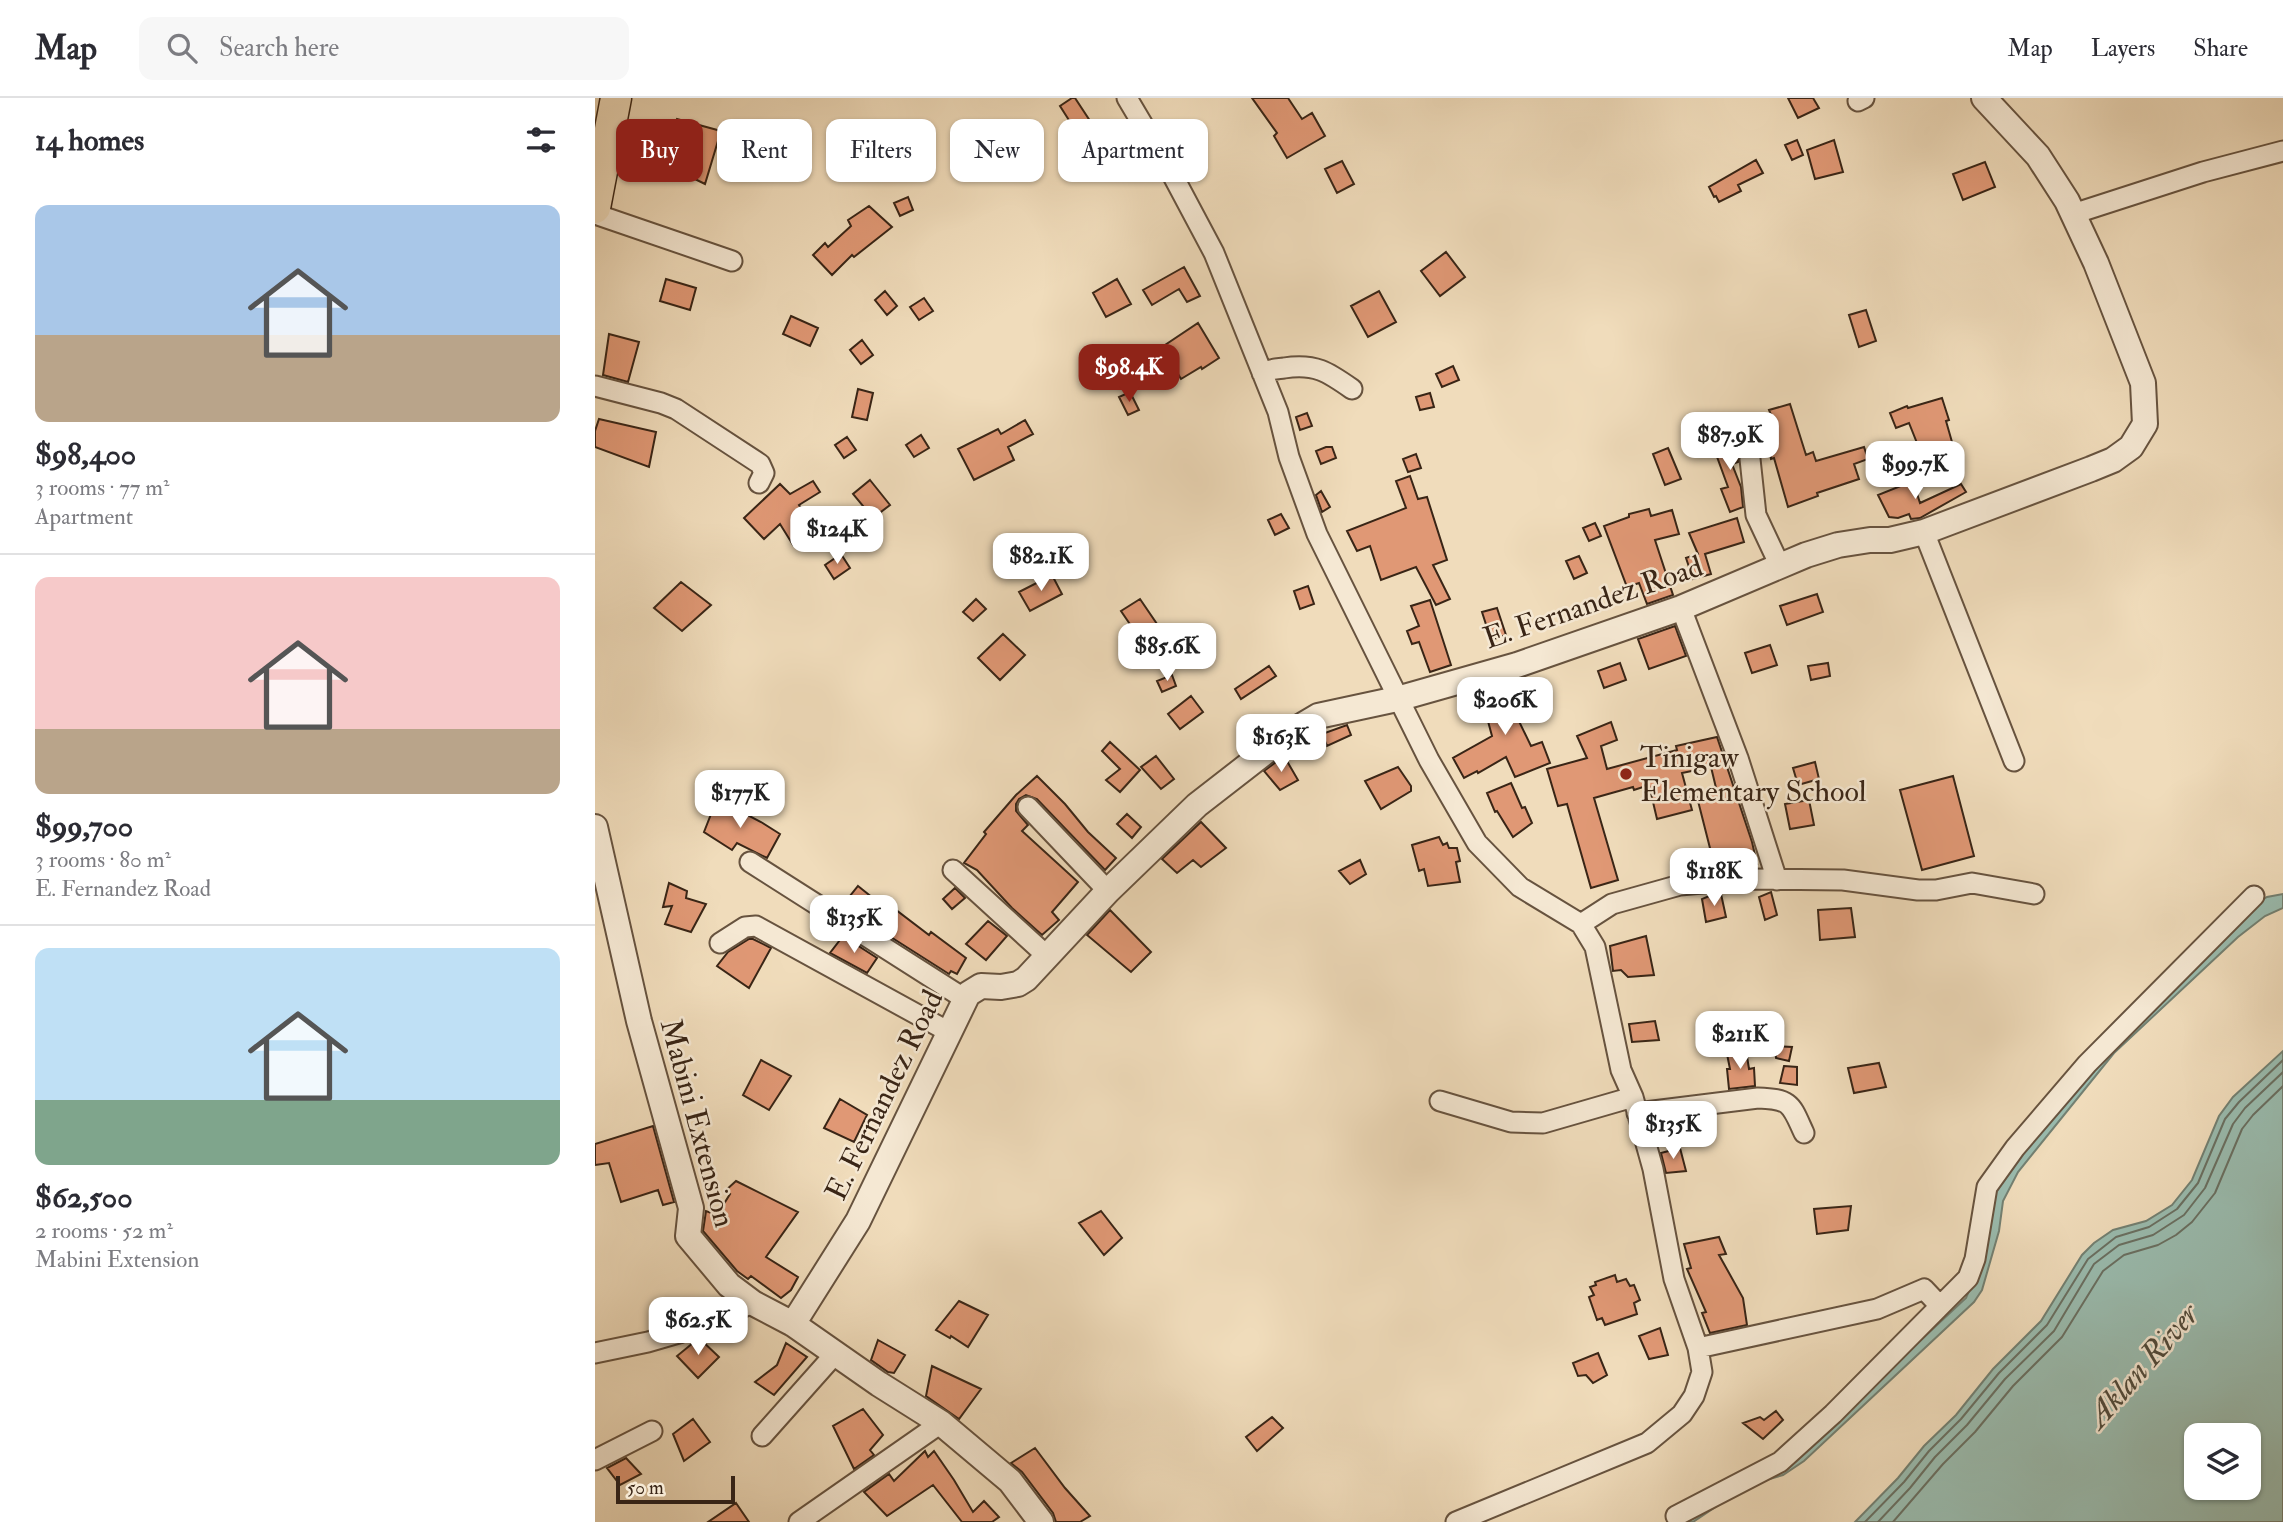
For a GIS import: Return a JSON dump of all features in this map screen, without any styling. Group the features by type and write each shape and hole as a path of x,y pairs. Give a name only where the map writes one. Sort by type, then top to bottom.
{"main road":[{"path":"595,208 616,98"}],"street":[{"path":"1127,98 1214,253 1278,412 1289,457 1317,534 1397,699 1477,843 1520,887 1581,924 1595,947 1621,1070 1635,1105 1653,1169 1674,1279 1698,1348 1702,1372 1694,1396 1682,1414 1647,1443 1456,1522"},
{"name":"E. Fernandez Road","path":"793,1324 858,1221 965,999 981,986 1001,987 1018,984 1026,979 1108,891 1197,805 1291,732 1318,716 1397,699 1517,665 1681,608 1780,566 1838,545 1889,540 1924,532 2113,460 2131,447 2145,424 2143,383 2101,276 2073,214 2038,156 1984,98"},
{"path":"2073,214 2203,172 2283,151"},
{"path":"595,214 733,261"},
{"path":"1262,373 1298,365 1317,367 1352,389"},
{"path":"595,386 676,409 760,464 764,473 759,483"},
{"path":"1750,459 1756,515 1780,566"},
{"path":"1924,532 2014,761"},
{"path":"1681,608 1738,758 1777,880"},
{"path":"1028,807 1108,891"},
{"name":"Mabini Extension","path":"595,827 639,1021 691,1208 688,1236 729,1285 753,1303 793,1324 941,1423 1010,1481 1041,1522"},
{"path":"750,862 965,999"},
{"path":"953,870 1046,955"},
{"path":"1581,924 1612,904 1680,885 1748,879 1843,880 1918,890 1936,890 1972,883 2034,894"},
{"path":"1676,1516 1780,1462 1833,1414 1968,1278 1975,1259 1987,1187 2015,1148 2087,1064 2254,896"},
{"path":"720,943 745,927 755,926 949,1032"},
{"path":"1440,1101 1511,1122 1543,1123 1635,1105 1778,1099 1792,1107 1804,1133"},
{"path":"1698,1348 1877,1309 1924,1289 1940,1307"},
{"path":"595,1353 679,1333 753,1303"},
{"path":"762,1436 835,1354"},
{"path":"799,1522 941,1423"},
{"path":"595,1460 652,1431"}],"water":[{"path":"2283,894 2283,908 2265,916 2238,937 2114,1053 2018,1172 2003,1201 1999,1231 1982,1290 1974,1302 1804,1461 1783,1475 1763,1481 1723,1502 1693,1522 1687,1522 1715,1498 1783,1469 1966,1298 1977,1273 1991,1195 2005,1168 2106,1049 2252,906 2267,897"},
{"name":"Aklan River","path":"2283,1051 2283,1522 1855,1522 1956,1415 1993,1369 2041,1321 2082,1255 2094,1243 2113,1230 2146,1221 2172,1205 2192,1180 2219,1116 2233,1097"}],"building":[{"path":"1075,98 1089,119 1068,119 1060,106"},
{"path":"1252,98 1288,98 1302,119 1312,113 1325,136 1287,158 1274,136 1277,133"},
{"path":"1788,98 1813,98 1819,108 1798,118"},
{"path":"703,126 717,130 717,144 705,184 701,182"},
{"path":"1797,140 1803,155 1792,160 1785,145"},
{"path":"1834,140 1843,172 1815,179 1807,150"},
{"path":"1756,160 1763,173 1738,185 1741,191 1719,202 1716,196 1714,197 1709,187"},
{"path":"1342,161 1354,184 1337,193 1325,169"},
{"path":"1985,162 1995,187 1963,200 1953,174"},
{"path":"908,197 913,210 900,216 894,203"},
{"path":"869,206 892,227 854,257 852,255 832,275 813,255 825,243 828,247 851,226 848,220"},
{"path":"1446,252 1465,277 1440,296 1421,271"},
{"path":"1184,267 1200,296 1187,302 1179,289 1152,305 1143,290"},
{"path":"666,279 696,288 690,310 660,301"},
{"path":"1117,279 1131,304 1106,317 1093,293"},
{"path":"885,291 897,306 887,315 875,300"},
{"path":"1379,291 1396,322 1368,337 1351,306"},
{"path":"924,298 933,311 919,320 910,307"},
{"path":"1866,310 1876,341 1859,347 1849,315"},
{"path":"791,316 818,328 810,346 783,334"},
{"path":"1198,323 1219,358 1181,379 1162,347"},
{"path":"609,334 639,342 628,382 603,375"},
{"path":"862,340 873,355 861,364 850,350"},
{"path":"1453,366 1459,380 1442,387 1436,374"},
{"path":"858,389 873,393 867,420 852,417"},
{"path":"1130,392 1139,410 1128,415 1119,397"},
{"path":"1430,393 1434,407 1420,410 1416,397"},
{"path":"1942,398 1954,449 1943,452 1946,456 1925,463 1909,423 1896,428 1890,413"},
{"path":"1790,404 1806,455 1813,452 1816,461 1864,447 1868,459 1854,464 1859,479 1817,493 1818,496 1788,507 1774,458 1771,459 1767,436 1772,435 1768,418 1772,417 1769,410"},
{"path":"1307,413 1312,426 1300,430 1296,417"},
{"path":"599,419 656,432 649,467 595,447 595,431"},
{"path":"1025,420 1033,434 1008,447 1014,460 974,480 958,449 998,429 1001,434"},
{"path":"921,435 929,448 914,457 906,445"},
{"path":"1732,436 1739,454 1738,462 1732,464 1741,487 1743,507 1730,512 1721,489 1728,487 1712,443"},
{"path":"847,437 856,450 844,458 835,445"},
{"path":"1332,447 1336,458 1321,464 1316,451"},
{"path":"1668,448 1681,479 1665,485 1653,454"},
{"path":"1416,454 1421,468 1408,472 1403,459"},
{"path":"1410,476 1418,499 1427,497 1447,560 1433,565 1450,599 1436,605 1416,567 1381,580 1370,546 1357,551 1347,531 1406,508 1396,481"},
{"path":"870,480 890,505 873,518 853,494"},
{"path":"813,481 820,492 799,505 816,531 793,545 780,524 764,539 744,518 780,484 790,494"},
{"path":"1913,481 1920,503 1961,484 1966,492 1920,518 1911,519 1909,514 1898,518 1889,517 1878,495"},
{"path":"1321,491 1330,507 1322,512 1316,495"},
{"path":"1649,509 1651,516 1672,510 1679,534 1655,540 1673,595 1647,604 1639,583 1627,587 1604,526 1629,517 1629,514"},
{"path":"1281,514 1289,528 1275,535 1268,520"},
{"path":"1737,518 1744,542 1705,554 1711,574 1693,579 1686,558 1698,554 1689,533"},
{"path":"1595,523 1601,536 1589,541 1583,528"},
{"path":"1049,535 1058,548 1045,556 1037,542"},
{"path":"841,554 850,568 834,579 825,565"},
{"path":"1579,556 1587,573 1574,579 1566,561"},
{"path":"1052,575 1062,594 1030,611 1019,592"},
{"path":"681,582 711,605 682,631 654,608"},
{"path":"1308,586 1314,604 1300,609 1294,591"},
{"path":"1817,594 1823,612 1787,625 1780,606"},
{"path":"976,599 986,609 973,621 963,612"},
{"path":"1140,599 1157,624 1138,636 1121,611"},
{"path":"1430,600 1451,665 1430,672 1419,642 1412,644 1407,631 1419,626 1411,606"},
{"path":"1497,608 1506,635 1491,640 1482,612"},
{"path":"1675,626 1686,656 1649,669 1638,639"},
{"path":"1003,634 1025,655 1000,680 978,658"},
{"path":"1770,645 1777,665 1752,673 1745,653"},
{"path":"1620,663 1626,680 1604,688 1598,671"},
{"path":"1828,663 1830,676 1811,680 1808,666"},
{"path":"1269,666 1276,676 1241,699 1235,689"},
{"path":"1172,675 1176,686 1162,692 1157,681"},
{"path":"1527,682 1536,706 1515,713 1531,746 1542,742 1550,763 1515,777 1506,757 1464,778 1453,758 1492,736 1482,699 1511,691 1510,688"},
{"path":"1191,696 1203,712 1180,729 1168,714"},
{"path":"1611,722 1617,740 1601,746 1607,769 1677,750 1676,746 1717,737 1757,864 1726,869 1721,850 1711,852 1697,797 1717,792 1711,767 1682,773 1692,810 1657,819 1649,785 1594,798 1618,880 1591,888 1567,804 1558,806 1547,769 1587,758 1577,736"},
{"path":"1347,725 1351,735 1327,746 1322,734"},
{"path":"1110,742 1140,770 1120,792 1106,780 1120,769 1102,751"},
{"path":"1156,756 1174,779 1161,789 1141,767"},
{"path":"1284,756 1298,780 1280,790 1264,771"},
{"path":"1815,762 1819,779 1798,785 1793,768"},
{"path":"1398,767 1411,786 1411,791 1381,809 1365,781"},
{"path":"1037,776 1088,832 1116,858 1105,870 1037,799 1026,795 1019,799 1016,811 1028,825 1022,831 1078,882 1052,912 1059,920 1042,935 1012,908 977,870 964,863 986,834 984,832 1016,795"},
{"path":"1953,776 1974,856 1922,870 1900,790"},
{"path":"1511,783 1532,823 1513,837 1497,811 1495,812 1487,793"},
{"path":"717,799 780,834 767,858 737,843 732,850 704,832"},
{"path":"1809,800 1814,825 1790,829 1785,804"},
{"path":"1127,814 1141,827 1132,838 1117,824"},
{"path":"1201,822 1226,848 1201,867 1193,860 1177,873 1162,859"},
{"path":"1439,837 1443,845 1447,843 1449,848 1457,848 1460,861 1456,862 1460,882 1428,886 1424,869 1419,871 1412,845"},
{"path":"1360,860 1366,874 1350,884 1339,871"},
{"path":"669,883 687,891 686,898 706,904 691,932 665,924 672,906 663,907"},
{"path":"858,886 893,914 896,910 966,958 957,974 951,971 949,974 842,906"},
{"path":"955,888 965,898 952,909 943,899"},
{"path":"1771,892 1777,915 1765,920 1759,897"},
{"path":"1721,894 1726,917 1706,922 1702,899"},
{"path":"1851,908 1855,937 1820,940 1818,910"},
{"path":"1110,910 1151,952 1131,972 1087,935"},
{"path":"988,921 1007,936 986,960 966,944"},
{"path":"843,936 877,958 867,973 830,953"},
{"path":"1646,936 1654,975 1628,977 1621,970 1613,971 1610,946"},
{"path":"749,939 771,948 749,988 717,966 728,952"},
{"path":"1655,1021 1659,1040 1632,1042 1629,1024"},
{"path":"1775,1046 1792,1047 1789,1061 1776,1058"},
{"path":"1746,1050 1749,1069 1754,1068 1755,1086 1729,1089 1727,1069 1730,1069 1727,1054"},
{"path":"761,1060 791,1076 769,1110 743,1095"},
{"path":"1879,1063 1886,1087 1854,1093 1848,1068"},
{"path":"1784,1066 1797,1067 1797,1085 1780,1083"},
{"path":"840,1099 867,1115 854,1142 824,1128"},
{"path":"653,1126 674,1202 663,1205 658,1190 621,1202 609,1163 595,1165 595,1144"},
{"path":"1680,1148 1686,1171 1666,1173 1661,1153"},
{"path":"736,1181 798,1212 766,1257 798,1277 791,1290 781,1298 751,1276 748,1279 737,1271 703,1231 706,1211 717,1215 730,1194 725,1191"},
{"path":"1851,1206 1848,1230 1817,1234 1814,1209"},
{"path":"1101,1211 1122,1238 1104,1255 1079,1223"},
{"path":"1719,1237 1726,1254 1719,1255 1743,1298 1747,1325 1710,1333 1702,1313 1706,1312 1687,1269 1691,1268 1684,1244"},
{"path":"1615,1275 1617,1282 1626,1279 1630,1286 1634,1285 1640,1300 1634,1303 1637,1314 1605,1325 1602,1318 1597,1320 1589,1297 1594,1295 1590,1287 1596,1285 1595,1282"},
{"path":"959,1301 988,1315 968,1347 936,1330"},
{"path":"1660,1328 1668,1355 1649,1359 1639,1336"},
{"path":"699,1338 719,1357 698,1378 677,1356"},
{"path":"878,1340 905,1355 894,1373 871,1360"},
{"path":"786,1343 807,1357 774,1395 755,1382 777,1365"},
{"path":"1598,1353 1607,1375 1593,1383 1586,1375 1578,1376 1573,1363"},
{"path":"932,1366 981,1389 959,1419 926,1396"},
{"path":"863,1409 883,1435 870,1450 874,1455 854,1469 833,1426"},
{"path":"1776,1411 1783,1420 1763,1439 1743,1423 1760,1417 1764,1420"},
{"path":"1272,1417 1283,1428 1257,1451 1246,1437"},
{"path":"693,1419 710,1442 684,1461 673,1434"},
{"path":"1035,1448 1090,1516 1080,1522 1056,1522 1053,1513 1022,1472 1011,1463"},
{"path":"925,1451 928,1457 934,1451 973,1512 984,1501 999,1517 992,1522 962,1522 933,1485 887,1516 864,1492 889,1474 894,1481"},
{"path":"626,1458 641,1474 620,1485 607,1468"},
{"path":"736,1503 749,1522 708,1522"}],"place":[{"name":"Tinigaw Elementary School","path":"1626,774"}]}
